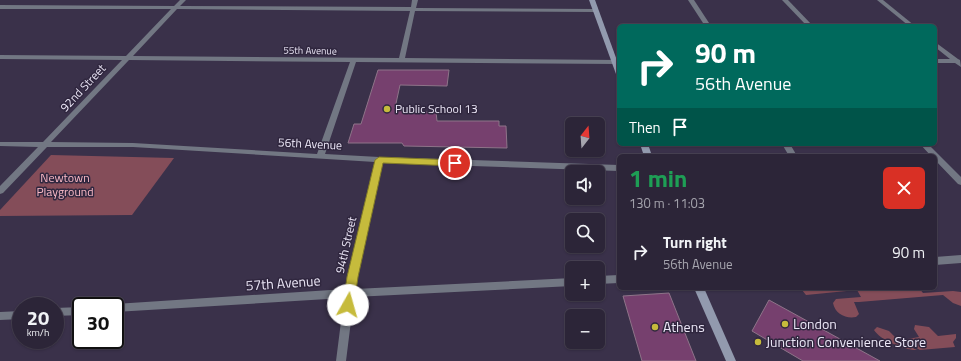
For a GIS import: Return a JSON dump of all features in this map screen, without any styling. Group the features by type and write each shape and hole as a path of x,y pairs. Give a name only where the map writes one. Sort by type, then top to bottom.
{"main road":[{"path":"592,0 617,62"},
{"path":"699,290 731,361"}],"street":[{"name":"92nd Street","path":"0,191 47,144 183,0"},
{"path":"402,60 415,0"},
{"path":"691,0 707,24"},
{"path":"785,0 808,24"},
{"path":"880,0 910,24"},
{"path":"0,7 596,10"},
{"path":"937,46 959,63"},
{"name":"55th Avenue","path":"0,57 617,62"},
{"path":"320,157 354,60"},
{"path":"937,61 959,63"},
{"name":"56th Avenue","path":"0,144 133,145 379,160 617,168"},
{"path":"926,146 934,154"},
{"path":"937,157 961,182"},
{"name":"94th Street","path":"341,361 350,293 379,160"},
{"path":"937,261 961,259"},
{"path":"605,280 617,279"},
{"name":"57th Avenue","path":"124,307 350,293 565,282"},
{"path":"0,316 12,315"}],"green space":[{"name":"Newtown Playground","path":"51,155 174,158 132,215 0,216 0,210"},
{"path":"802,290 857,290 806,295"},
{"path":"857,290 921,290 923,293 953,291 961,292 961,306 953,303 943,295 854,302 859,314 856,317 842,315 834,307 833,303 836,299 861,297"},
{"path":"915,325 929,327 938,336 956,334 956,338 953,342 955,347 920,350 902,340 919,337 914,329"},
{"path":"877,327 889,331 900,342 917,350 906,349 887,341 874,330"}],"building":[{"name":"Public School 13","path":"378,70 449,70 447,86 400,85 395,108 408,108 407,112 436,112 437,121 499,121 499,126 506,126 507,148 404,146 402,143 348,143 354,124 361,124"},
{"name":"Athens","path":"669,293 696,361 642,361 623,296"},
{"name":"London","path":"769,300 880,361 803,361 752,331"}],"place":[{"name":"Public School 13","path":"387,109"},
{"name":"London","path":"785,324"},
{"name":"Athens","path":"655,327"},
{"name":"Junction Convenience Store","path":"758,342"}],"route":[{"path":"348,305 352,277 379,160 455,163"}]}
